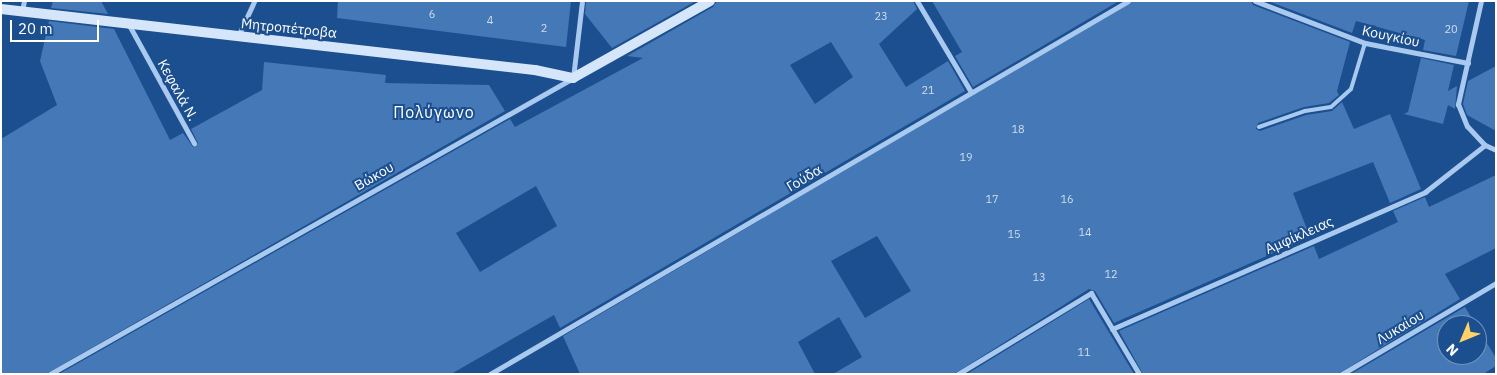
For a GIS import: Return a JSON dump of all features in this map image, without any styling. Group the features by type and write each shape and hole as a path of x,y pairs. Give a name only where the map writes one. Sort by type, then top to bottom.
{"street":[{"path":"238,36 254,1"},
{"path":"573,78 582,1"},
{"name":"Βώκου","path":"50,374 710,1"},
{"path":"917,1 971,92"},
{"name":"Γούδα","path":"490,374 1128,1"},
{"name":"Κουγκίου","path":"1255,1 1365,44 1468,63"},
{"path":"1481,1 1458,104 1467,126 1485,145 1496,150"},
{"name":"Μητροπέτροβα","path":"1,9 23,6 128,23 535,70 573,78"},
{"name":"Κεφαλά Ν.","path":"128,23 194,143"},
{"name":"Αμφίκλειας","path":"1112,329 1426,192 1485,145"},
{"name":"Λυκαίου","path":"1342,374 1496,284"},
{"path":"958,374 1091,293 1139,374"}],"lane":[{"path":"1259,127 1305,111 1331,107 1351,90 1365,44"}],"building":[{"path":"53,1 101,1 108,14 51,8"},
{"path":"338,1 571,1 566,47 337,18"},
{"path":"586,1 696,1 612,48 585,14"},
{"path":"717,1 913,1 917,9 879,44 906,87 948,61 965,91 560,328 554,315 451,374 59,374 510,119 515,127 643,58 627,56 713,7","holes":["831,42 853,77 815,104 790,65","536,186 557,226 480,272 456,233"]},
{"path":"932,1 1119,1 973,87 955,56 962,52"},
{"path":"1132,1 1251,1 1253,5 1350,42 1337,91 1339,95 1329,103 1304,107 1258,123 1256,129 1260,131 1306,115 1332,111 1342,102 1354,129 1390,114 1421,189 1390,203 1373,162 1293,193 1310,237 1114,323 1095,291 1089,289 954,374 833,374 862,357 839,317 798,342 815,374 580,374 563,336","holes":["877,236 911,291 865,318 831,261"]},
{"path":"1268,1 1469,1 1456,56 1423,50 1425,40 1356,21 1352,33"},
{"path":"49,21 114,29 170,140 183,133 193,147 198,143 191,129 262,90 264,62 386,75 385,83 489,85 505,111 46,374 1,374 1,139 57,105 40,61"},
{"path":"1421,58 1454,65 1448,91 1457,86 1455,109 1448,105 1443,124 1404,114 1408,112"},
{"path":"1496,66 1496,131 1467,115 1463,104 1468,81"},
{"path":"1496,175 1496,248 1445,274 1460,299 1338,374 1143,374 1119,331 1314,246 1319,259 1398,222 1393,211 1425,197 1429,207"},
{"path":"1089,299 1134,374 967,374"},
{"path":"1465,307 1470,315 1451,315"},
{"path":"1437,323 1437,365 1487,365 1487,343 1496,358 1496,366 1483,374 1351,374"}],"district":[{"name":"Πολύγωνο","path":"434,112"}]}
